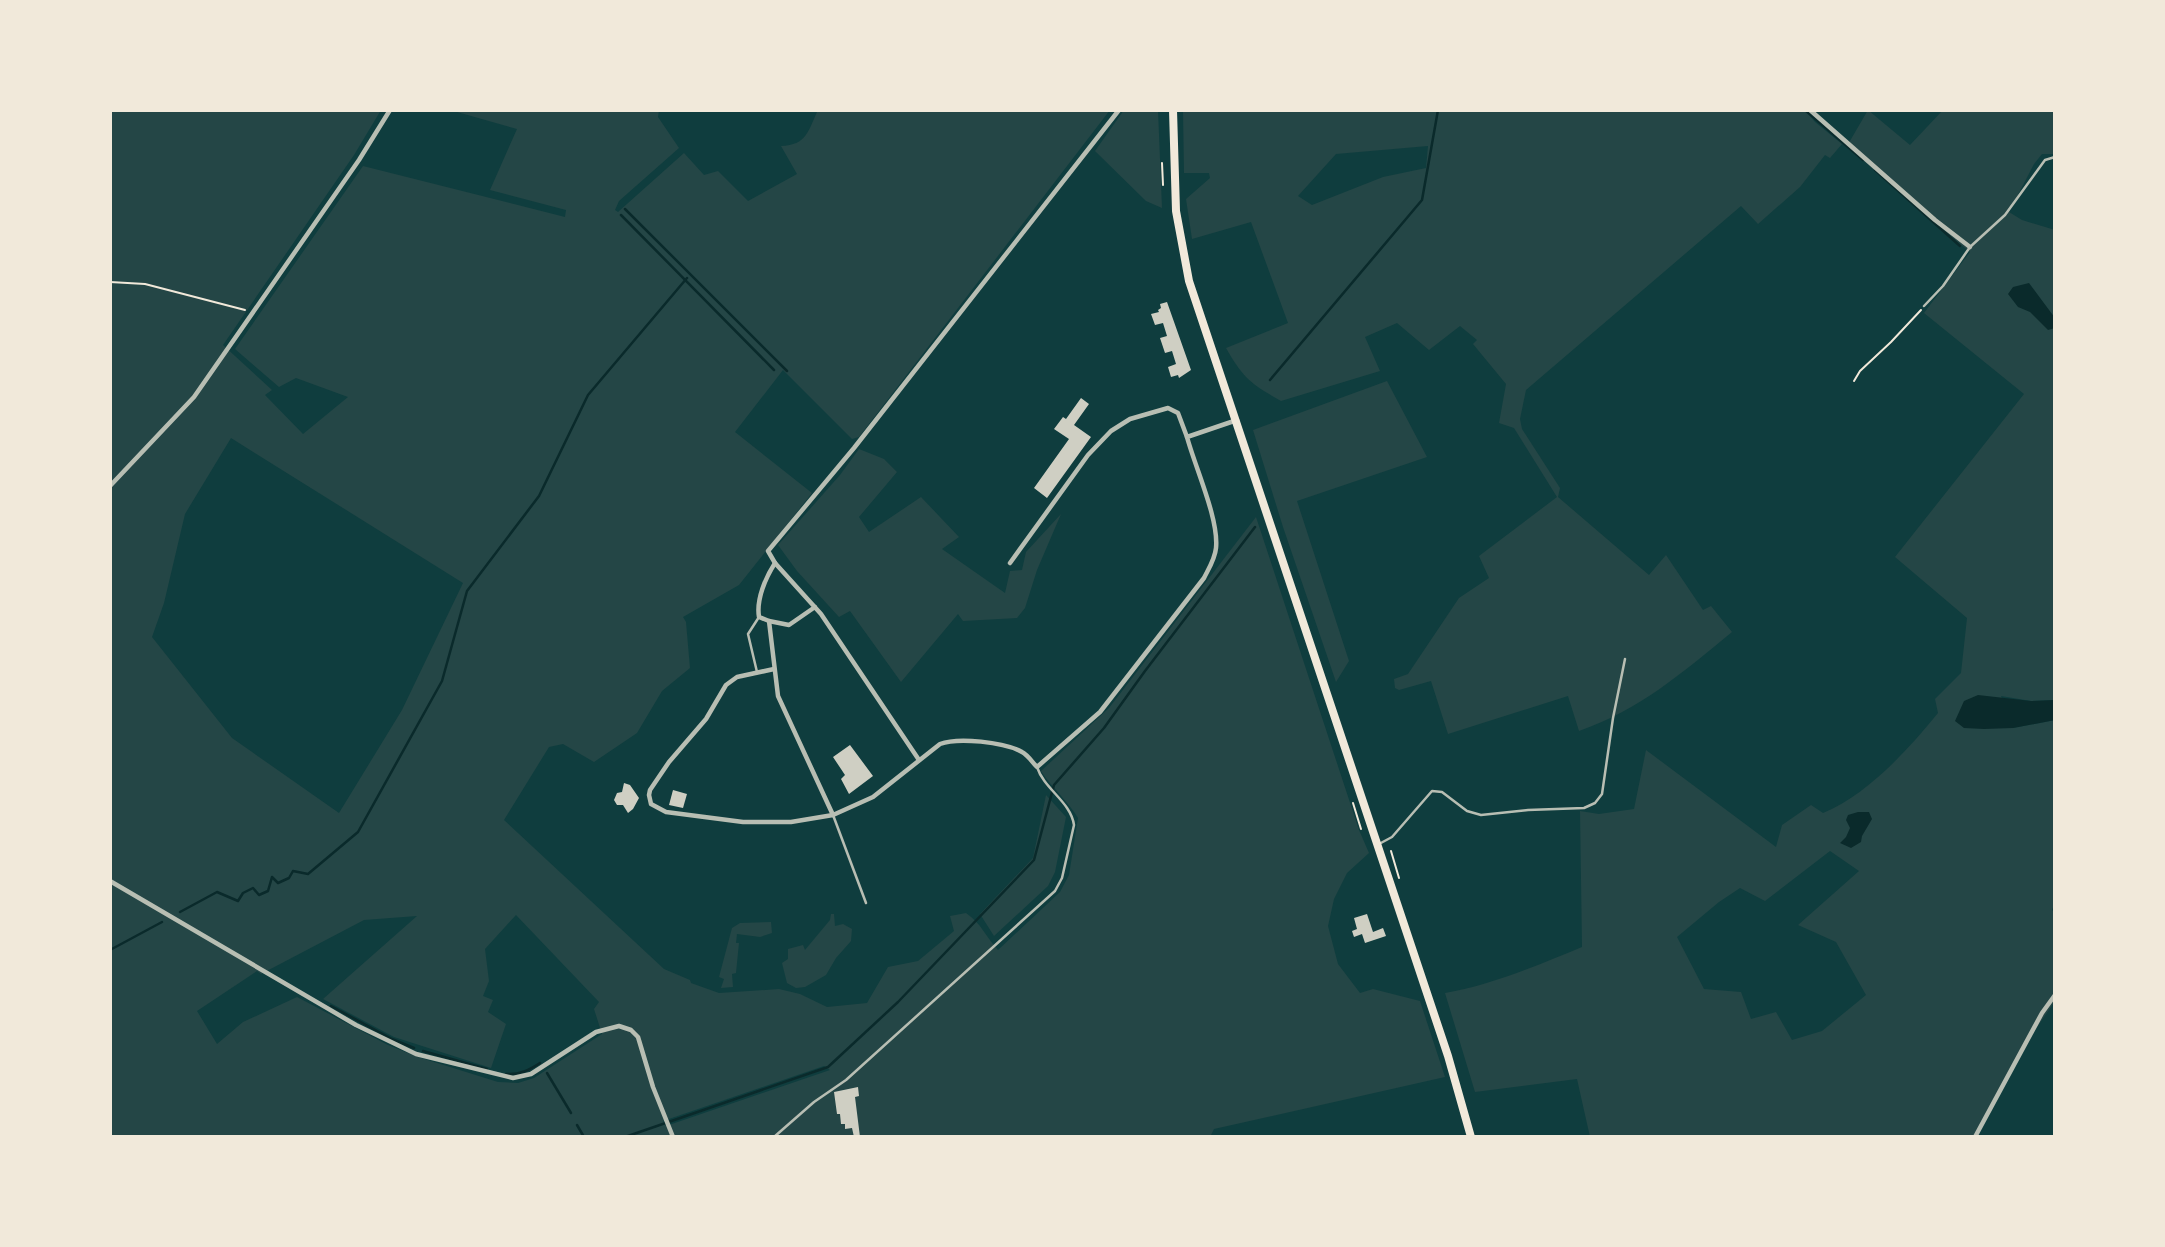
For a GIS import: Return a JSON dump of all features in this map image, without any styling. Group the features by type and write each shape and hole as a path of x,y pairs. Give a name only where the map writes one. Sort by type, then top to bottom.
{"main road":[{"path":"1173,110 1175,211 1189,281 1448,1056 1471,1137"}],"street":[{"path":"110,486 194,397 366,150 390,110"},
{"path":"920,761 815,607 775,563 768,551 878,418 1119,110"},
{"path":"1810,110 1935,220 1970,247"},
{"path":"774,669 737,677 726,685 706,719 669,762 649,795 651,804 657,809 697,817 743,822 791,822 832,815 873,797 940,744 950,740 1019,750 1037,767 1100,712 1204,578 1214,561 1216,541 1212,519 1188,437 1178,413 1168,408 1130,419 1111,431 1088,455 1010,563"},
{"path":"1188,437 1237,420"},
{"path":"775,563 767,577 758,610 759,617 789,625 815,607"},
{"path":"769,621 774,669 782,706 832,815"},
{"path":"110,881 356,1025 416,1054 513,1078 531,1074 596,1032 619,1026 631,1030 638,1037 653,1087 673,1137"},
{"path":"1975,1137 2042,1013 2055,995"}],"lane":[{"path":"1924,306 1943,286 1970,247 2005,215 2045,160 2055,157"},
{"path":"757,672 748,634 759,617"},
{"path":"1378,844 1392,837 1432,791 1442,792 1468,811 1480,816 1528,810 1584,808 1595,803 1602,794 1625,659"},
{"path":"774,1137 814,1102 846,1080 1055,891 1062,878 1074,825 1069,811 1041,779 1037,767"},
{"path":"832,815 866,903"}],"path":[{"path":"1162,163 1163,186"},
{"path":"110,282 145,284 243,309 252,314"},
{"path":"1854,381 1860,371 1924,306"},
{"path":"1353,803 1361,829"},
{"path":"1391,851 1399,878"}],"shaded area":[{"path":"110,110 381,110 354,155 223,345 272,390 265,395 303,434 348,397 296,378 279,387 235,349 363,166 565,217 566,210 490,190 517,129 450,110 659,110 658,117 679,148 619,201 615,210 618,212 684,153 704,175 718,171 748,201 797,174 781,146 796,143 806,136 818,110 1110,110 859,437 852,439 783,370 735,432 812,493 739,585 683,617 686,622 690,668 662,691 637,733 594,762 563,744 549,747 504,820 664,969 690,980 691,983 719,993 779,989 800,994 827,1007 867,1003 888,967 918,961 954,931 950,916 966,913 998,950 1060,892 1069,875 1078,818 1041,771 1109,708 1256,517 1359,830 1369,853 1347,873 1334,899 1328,926 1338,964 1360,993 1373,989 1420,1001 1445,1077 1214,1129 1210,1137 110,1137","holes":["231,438 463,583 402,710 339,813 232,738 152,637 164,603 185,514","516,915 599,1002 594,1009 602,1034 534,1078 518,1083 498,1082 388,1045 297,997 243,1022 217,1044 197,1011 257,971 261,974 364,920 417,916 323,999 394,1037 491,1068 506,1024 488,1012 493,1000 483,996 489,981 485,949","824,1066 830,1070 666,1126 663,1121"]},
{"path":"1124,110 1158,110 1162,208 1146,201 1095,151"},
{"path":"1183,110 1805,110 1842,144 1830,158 1825,155 1800,187 1758,224 1741,206 1526,390 1520,419 1522,429 1560,488 1558,497 1649,575 1666,555 1703,610 1711,606 1732,632 1660,689 1622,712 1579,731 1568,696 1448,734 1431,681 1399,690 1395,688 1394,679 1408,674 1459,598 1489,578 1479,556 1557,497 1514,428 1499,423 1506,384 1473,344 1477,340 1460,326 1429,350 1397,323 1365,337 1380,371 1281,401 1262,390 1243,373 1226,348 1288,323 1251,222 1192,239 1186,199 1210,178 1209,173 1184,173","holes":["1428,146 1426,168 1383,177 1312,205 1298,196 1336,154"]},
{"path":"1868,110 1910,145 1943,110 2055,110 2055,154 2042,154 2034,164 2009,212 2022,220 2055,230 2055,700 2031,701 2001,696 2013,728 2055,720 2055,902 2052,910 2055,913 2055,1001 2031,1036 1974,1137 1590,1137 1577,1079 1475,1092 1445,993 1497,980 1582,947 1580,811 1599,814 1634,809 1646,750 1776,847 1782,825 1811,805 1823,813 1839,805 1886,770 1938,713 1935,699 1961,673 1967,618 1895,557 2024,394 1924,313 1970,252 1847,146","holes":["1830,851 1859,871 1798,925 1836,942 1866,995 1822,1031 1792,1040 1776,1012 1751,1019 1741,992 1704,989 1677,937 1719,902 1740,888 1765,901"]},
{"path":"2029,283 2055,318 2055,328 2048,330 2030,312 2018,307 2008,294 2013,287"},
{"path":"1387,381 1427,457 1297,501 1349,661 1336,682 1253,430"},
{"path":"859,449 884,459 897,472 859,517 869,532 921,497 959,537 942,549 1005,593 1010,571 1022,570 1026,552 1061,514 1037,570 1025,608 1017,618 963,621 958,614 901,682 850,611 839,617 797,571 778,545 840,475"},
{"path":"1978,695 2031,701 2055,700 2055,720 2013,728 1964,728 1955,721 1964,701"},
{"path":"1046,795 1066,817 1055,872 1048,886 994,936 980,914 1033,858"},
{"path":"1869,812 1872,819 1861,842 1851,848 1840,843 1850,828 1846,820 1848,815"},
{"path":"831,914 834,914 835,926 843,924 852,929 851,941 826,975 805,987 796,988 787,983 782,963 788,959 788,949 803,945 805,950 830,920"},
{"path":"771,922 772,933 760,937 737,934 736,943 739,943 736,973 732,974 733,987 721,988 724,979 719,977 732,928 740,923"}],"building":[{"path":"1167,302 1191,370 1179,378 1178,375 1171,377 1168,367 1176,364 1172,351 1165,353 1160,338 1167,336 1163,323 1155,325 1151,314 1159,312 1160,304"},
{"path":"1081,398 1089,404 1074,425 1091,437 1047,498 1034,488 1069,439 1054,429 1063,417 1066,419"},
{"path":"850,745 873,776 849,794 841,779 845,775 833,757"},
{"path":"624,783 630,785 639,798 628,813 623,805 617,805 614,800 617,793 622,792"},
{"path":"673,790 687,794 683,808 669,805"},
{"path":"1367,914 1373,932 1383,928 1386,936 1365,943 1362,934 1354,937 1352,931 1357,929 1354,918"},
{"path":"858,1087 859,1096 855,1097 860,1137 854,1137 852,1128 845,1129 845,1124 841,1124 834,1092"}],"waterway":[{"path":"1270,380 1422,200 1438,110"},
{"path":"1805,110 1863,160"},
{"path":"1875,170 1960,246"},
{"path":"625,209 787,371"},
{"path":"621,215 774,370"},
{"path":"180,912 217,892 238,901 243,893 253,888 259,895 268,891 272,877 278,883 289,878 293,871 308,874 358,832 442,681 467,591 539,496 588,395 687,278"},
{"path":"625,1137 828,1067 898,1002 1034,860 1054,785 1104,728 1255,527"},
{"path":"110,950 162,922"},
{"path":"331,1006 414,1048"},
{"path":"423,1051 487,1069"},
{"path":"506,1074 524,1072 540,1063"},
{"path":"547,1073 571,1113"},
{"path":"577,1125 584,1137"}]}
